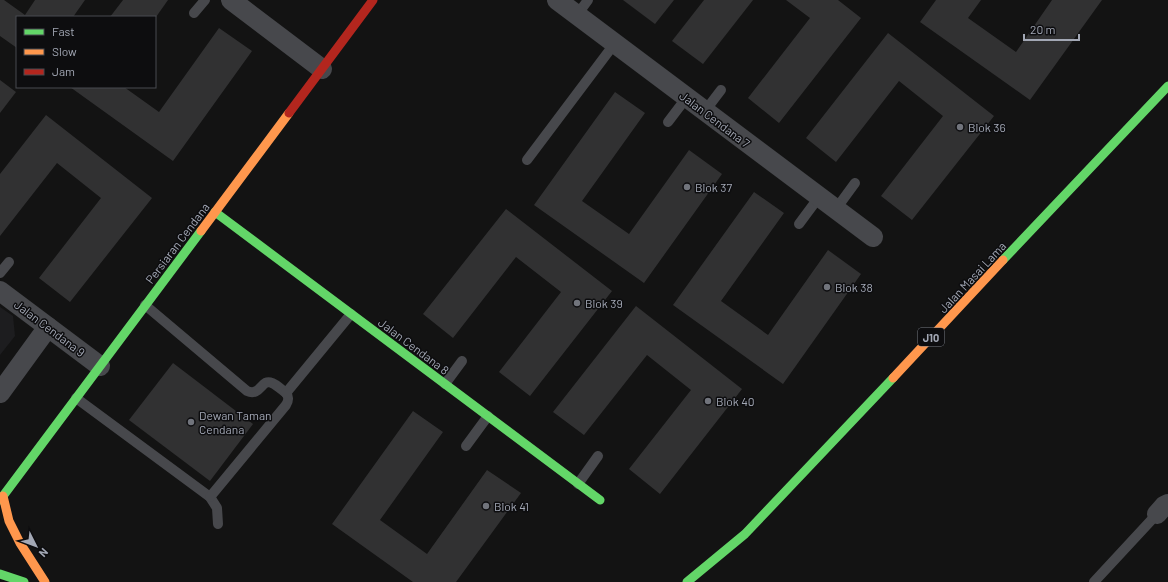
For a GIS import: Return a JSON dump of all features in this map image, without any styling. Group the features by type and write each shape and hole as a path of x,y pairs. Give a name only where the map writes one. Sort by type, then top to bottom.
{"street":[{"path":"231,0 322,69"},
{"name":"Persiaran Cendana","path":"1,498 373,0"},
{"name":"Jalan Cendana 7","path":"557,0 583,7 614,43 873,237"},
{"name":"Jalan Masai Lama","path":"687,582 745,534 1168,86"},
{"name":"Jalan Cendana 8","path":"215,212 600,500"},
{"name":"Jalan Cendana 9","path":"0,291 100,366"},
{"path":"0,393 48,327"},
{"path":"1,498 9,521 20,543 45,582"},
{"path":"0,574 24,582"}],"lane":[{"path":"194,13 205,0"},
{"path":"527,160 614,43"},
{"path":"705,111 721,90"},
{"path":"668,122 687,97"},
{"path":"836,209 855,183"},
{"path":"799,224 819,196"},
{"path":"0,273 9,262"},
{"path":"146,305 247,391 255,392 266,382 270,382 288,396 286,404 210,497"},
{"path":"286,393 351,314"},
{"path":"445,384 462,361"},
{"path":"76,398 210,497 217,508 218,524"},
{"path":"466,446 488,416"},
{"path":"578,484 598,456"},
{"path":"1094,582 1162,509"}],"shaded area":[{"path":"0,307 13,316 15,336 0,355"}],"building":[{"path":"0,0 4,0 25,15 35,0 85,0 74,16 16,16 16,47 0,36"},
{"path":"123,0 168,0 156,17 111,16"},
{"path":"623,0 674,0 655,24"},
{"path":"704,0 753,0 703,64 672,41"},
{"path":"786,0 838,0 861,18 779,123 748,98 810,18"},
{"path":"936,0 981,0 968,18 1016,52 1052,0 1102,0 1030,100 920,22"},
{"path":"219,28 252,51 173,161 71,88 125,88 159,112"},
{"name":"Blok 36","path":"888,33 994,116 912,220 881,196 943,116 899,81 836,162 806,138"},
{"path":"0,80 16,92 0,113"},
{"name":"Blok 37","path":"615,92 645,113 582,201 629,234 689,150 722,174 644,283 534,205"},
{"path":"46,115 152,198 70,302 39,278 101,198 57,163 0,236 0,174"},
{"name":"Blok 38","path":"754,192 784,213 721,301 768,335 828,250 861,274 783,384 673,305"},
{"name":"Blok 39","path":"506,209 612,291 530,396 499,372 561,292 516,257 453,338 423,314"},
{"name":"Blok 40","path":"636,306 742,389 660,494 629,469 691,390 647,355 584,435 553,412"},
{"name":"Dewan Taman Cendana","path":"173,363 253,424 210,481 129,420"},
{"name":"Blok 41","path":"413,411 443,432 380,520 427,554 487,470 521,493 456,582 413,582 332,524"}],"traffic: fast":[{"path":"1003,260 1168,86"},
{"path":"215,212 600,500"},
{"path":"0,500 201,231"},
{"path":"687,582 745,534 893,378"},
{"path":"0,574 24,582"}],"traffic: slow":[{"path":"201,231 289,113"},
{"path":"893,378 1003,260"},
{"path":"3,496 9,521 20,543 45,582"}],"traffic: jam":[{"path":"289,113 373,0"}],"place":[{"name":"Blok 36","path":"960,127"},
{"name":"Blok 37","path":"687,187"},
{"name":"Blok 38","path":"827,287"},
{"name":"Blok 39","path":"577,303"},
{"name":"Blok 40","path":"708,401"},
{"name":"Dewan Taman Cendana","path":"191,422"},
{"name":"Blok 41","path":"486,506"}]}
